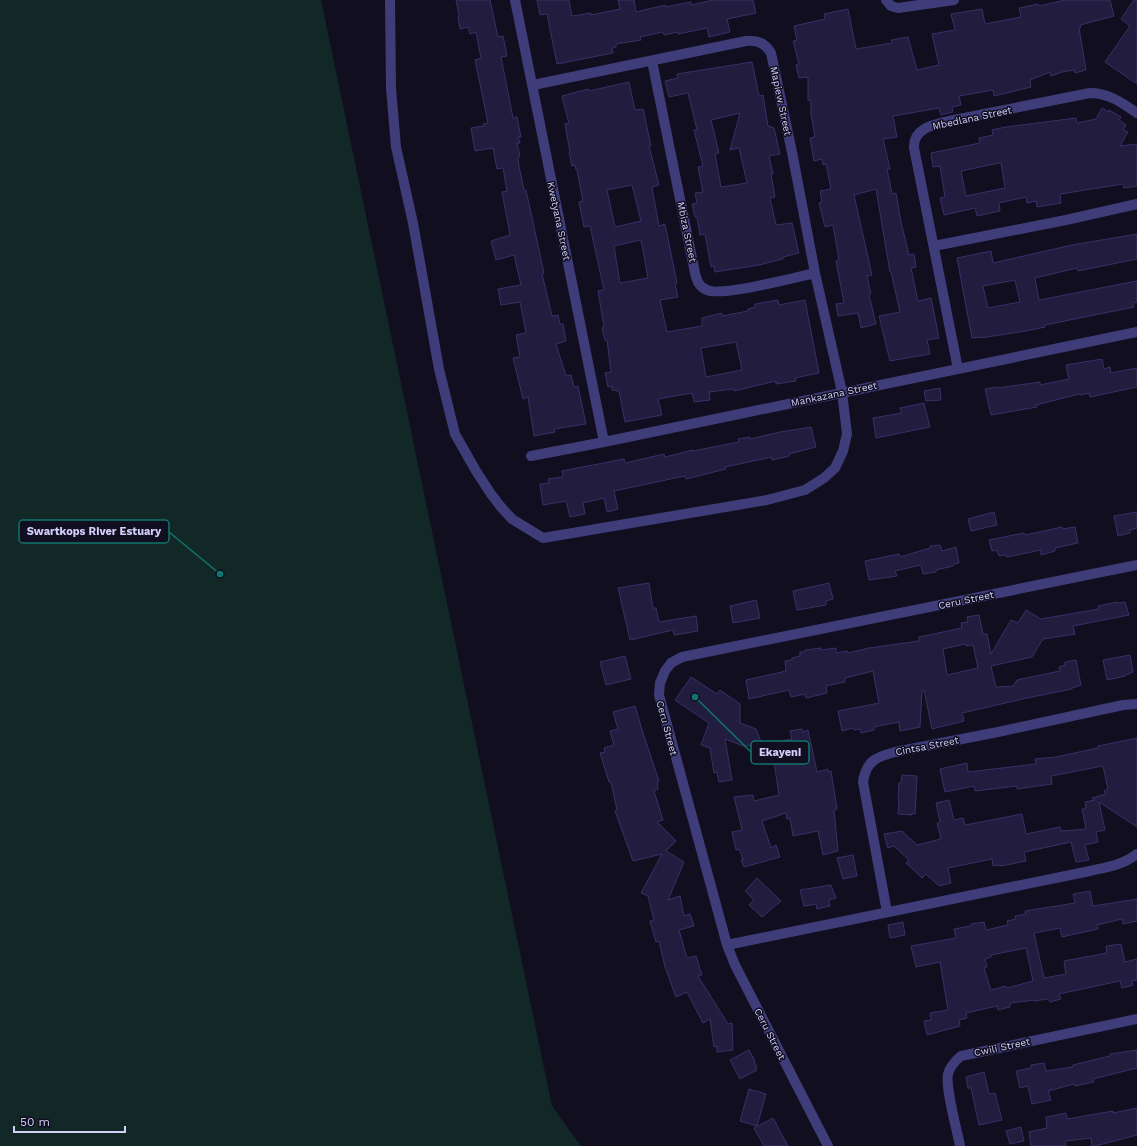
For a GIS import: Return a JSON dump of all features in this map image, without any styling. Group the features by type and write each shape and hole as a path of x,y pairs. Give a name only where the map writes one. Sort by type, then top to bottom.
{"street":[{"name":"Mapiew Street","path":"390,0 391,88 396,147 413,223 439,369 455,434 491,494 512,519 527,530 544,538 767,500 805,490 824,478 835,468 843,451 847,434 842,392 771,53 761,42 752,40 533,85"},
{"name":"Kwetyana Street","path":"515,0 604,442"},
{"path":"886,0 891,6 898,8 954,0"},
{"name":"Mbiza Street","path":"652,61 695,273 699,285 707,290 718,292 816,273"},
{"name":"Mbedlana Street","path":"958,369 914,148 916,136 923,129 949,121 1090,93 1107,95 1120,101 1137,113"},
{"path":"934,246 1066,220 1137,204"},
{"name":"Mankazana Street","path":"531,456 1137,332"},
{"name":"Ceru Street","path":"828,1146 735,965 727,945 659,695 661,677 671,663 682,657 1137,565"},
{"name":"Cintsa Street","path":"887,912 862,782 864,772 873,760 883,755 896,752 998,732 1131,703 1137,704"},
{"path":"727,945 1120,864 1128,861 1137,854"},
{"name":"Cwili Street","path":"960,1146 948,1085 948,1074 952,1065 961,1056 1137,1019"}],"green space":[{"path":"0,0 321,0 552,1106 581,1146 0,1146"}],"building":[{"path":"456,0 490,0 498,37 503,36 507,56 501,57 513,118 517,117 521,137 518,137 520,143 517,143 520,156 518,157 519,166 524,190 526,190 544,273 542,274 552,316 558,315 560,324 563,324 566,341 556,344 566,376 571,375 574,387 578,386 586,424 554,429 555,432 534,436 528,397 523,399 513,358 520,357 516,335 526,333 520,302 501,305 498,289 521,285 514,255 496,260 491,241 510,235 502,192 507,191 503,168 497,169 493,148 475,151 471,128 484,126 483,124 488,123 475,60 481,58 476,32 470,34 468,27 460,29"},
{"path":"537,0 569,0 572,16 591,13 591,15 620,9 618,0 634,0 636,12 665,5 665,7 691,2 691,5 713,0 753,0 756,13 727,19 730,32 709,37 707,28 678,34 678,32 664,35 663,32 640,37 641,40 616,44 616,47 612,48 613,53 557,64 547,14 540,15"},
{"path":"1065,0 1110,0 1114,16 1080,25 1081,27 1079,28 1086,70 1075,73 1074,70 1062,72 1051,76 1050,72 1030,80 1031,87 994,96 993,90 959,96 961,105 952,107 953,112 941,115 939,108 893,116 897,137 883,139 890,169 887,169 892,194 896,193 909,255 914,254 916,267 911,268 918,301 931,298 939,338 927,340 930,354 890,361 879,316 900,312 890,272 876,189 854,195 872,275 867,276 871,294 869,295 876,324 861,328 858,313 838,316 836,304 844,303 836,261 839,260 833,225 825,227 819,203 822,202 820,191 831,189 826,164 823,165 822,159 814,161 810,138 815,137 811,114 811,100 808,100 808,77 799,78 796,65 799,64 793,41 797,40 794,26 825,19 824,14 848,9 856,49 892,43 891,40 908,37 917,70 939,65 932,34 955,30 951,14 982,9 985,24 1021,17 1019,8 1038,4 1039,6"},
{"path":"1134,0 1137,0 1137,84 1105,62 1130,26 1121,19"},
{"path":"752,62 759,96 763,95 768,126 774,128 780,154 769,156 773,174 771,174 775,197 770,198 776,225 792,223 799,253 759,265 715,272 714,266 711,267 705,234 700,235 697,217 695,217 692,204 697,203 695,193 703,192 698,167 703,166 694,130 697,130 688,93 669,97 665,81 678,78 677,74","holes":["740,113 730,150 739,148 747,183 721,187 715,154 719,153 711,120"]},
{"path":"629,82 635,110 643,109 651,146 649,146 659,185 652,187 659,226 665,224 677,283 675,284 678,297 660,300 667,332 702,326 702,318 722,313 722,316 748,311 748,309 755,307 755,304 778,300 779,305 805,300 819,373 795,378 796,381 776,384 776,381 734,391 734,389 709,392 710,400 694,402 692,393 658,399 662,415 625,422 619,391 612,390 612,386 608,387 605,373 611,372 607,340 605,340 602,328 604,327 598,291 604,290 590,226 584,227 579,202 583,201 577,170 575,165 572,166 565,124 569,123 562,96 588,89 589,91","holes":["632,185 641,221 615,227 607,190","641,240 648,278 620,283 614,246","736,342 742,370 706,377 701,348"]},
{"path":"1102,108 1121,117 1119,120 1126,125 1123,130 1128,132 1120,146 1137,144 1137,186 1124,188 1123,184 1060,194 1061,203 1037,207 1036,201 1027,203 1026,197 999,203 1000,211 977,216 975,208 944,215 940,198 945,197 940,166 933,167 931,153 980,143 979,138 993,135 992,130 1006,127 1076,118 1077,123 1096,119","holes":["1001,163 1005,188 966,196 961,171"]},
{"path":"1137,234 1137,259 1078,271 1077,268 1035,278 1039,300 1137,281 1137,302 1133,303 1134,307 1045,325 1045,327 1026,331 972,338 957,258 991,251 993,263 1072,245","holes":["1015,280 1020,302 988,308 983,286"]},
{"path":"1102,359 1104,369 1110,367 1111,373 1137,368 1137,387 1090,397 1089,393 1079,394 1036,405 1037,407 991,415 985,389 1040,382 1040,385 1069,379 1066,365"},
{"path":"940,388 941,400 926,401 924,391"},
{"path":"924,403 930,427 876,438 873,418 902,413 900,408"},
{"path":"811,427 816,447 772,460 772,457 725,467 726,469 686,479 685,476 614,491 618,509 607,512 604,498 583,503 585,514 570,517 566,501 543,505 540,484 549,483 548,479 563,477 562,471 624,459 625,463 664,454 665,457 693,450 739,442 738,439 750,437 750,439"},
{"path":"994,512 997,525 971,531 968,519"},
{"path":"1137,512 1137,528 1130,530 1130,533 1118,536 1114,516"},
{"path":"1062,527 1062,529 1075,527 1078,543 1055,548 1055,551 1041,555 1041,550 1007,557 1006,555 999,556 997,550 992,551 989,540 1024,533 1025,535"},
{"path":"940,545 942,551 956,547 959,563 936,570 936,572 923,574 921,565 895,571 897,576 869,580 865,561 899,554 900,557 930,548 930,546"},
{"path":"649,583 653,608 656,608 659,622 696,616 698,631 674,635 673,630 630,640 618,588"},
{"path":"829,583 833,599 826,601 826,605 797,610 793,591"},
{"path":"756,600 760,618 733,623 730,606"},
{"path":"1125,602 1129,615 1073,626 1075,634 1043,639 1032,657 991,666 996,687 1013,686 1017,680 1060,671 1059,667 1065,665 1065,662 1076,660 1081,685 1072,689 962,713 964,721 932,729 924,690 922,690 920,727 900,731 899,722 874,727 874,730 861,733 860,729 854,730 853,728 842,731 838,711 879,703 873,671 845,678 845,682 826,686 827,693 806,698 805,694 791,697 789,690 749,699 746,680 786,671 785,661 792,660 792,658 800,656 800,652 805,652 805,650 836,648 836,653 847,651 848,653 869,648 919,641 919,637 962,628 961,623 968,622 967,617 979,615 983,634 987,634 991,654 1011,620 1018,623 1026,610 1041,619 1099,609 1098,606","holes":["965,644 966,646 973,645 978,668 947,675 943,649"]},
{"path":"1130,655 1133,672 1125,676 1107,680 1103,660"},
{"path":"625,656 631,679 606,685 600,662"},
{"path":"691,677 717,694 720,690 740,704 740,723 756,729 761,742 754,747 747,745 746,747 725,739 732,780 719,782 717,772 714,773 710,748 701,745 709,723 675,700"},
{"path":"635,706 659,781 657,782 658,789 654,791 663,820 657,822 676,841 666,851 684,862 668,900 680,896 684,916 690,914 694,926 679,930 687,958 696,956 702,975 698,976 728,1024 732,1023 733,1050 717,1052 717,1046 714,1047 710,1019 703,1023 687,992 676,997 665,967 659,941 656,942 650,921 654,920 648,896 641,893 662,854 633,861 615,811 617,810 611,782 609,782 600,753 605,752 604,748 614,745 610,731 618,729 613,712"},
{"path":"802,729 803,732 808,730 817,772 828,769 828,772 831,771 837,809 834,810 838,851 823,855 818,831 793,836 790,818 787,819 786,813 762,821 771,848 776,845 780,857 744,867 741,860 744,859 739,849 736,850 732,832 742,830 734,797 753,795 754,801 779,795 771,743 792,739 790,731"},
{"path":"1137,738 1137,827 1099,802 1105,830 1096,832 1098,842 1085,845 1089,860 1076,862 1071,842 1024,852 1026,861 993,866 992,859 948,868 951,883 939,886 926,874 922,878 906,863 909,860 894,846 888,848 884,834 902,831 917,845 941,839 937,823 940,822 936,803 949,800 954,820 963,818 965,825 1022,814 1026,834 1060,827 1061,831 1086,829 1082,809 1086,808 1085,802 1095,800 1092,798 1106,794 1104,791 1108,789 1103,766 1051,776 1052,784 1017,789 1017,786 975,791 974,786 945,792 940,769 967,763 968,772 1036,764 1035,759 1056,757"},
{"path":"902,775 917,776 915,814 912,813 912,815 898,814 899,783 901,783"},
{"path":"853,855 857,876 843,879 837,858"},
{"path":"757,878 781,901 762,917 749,905 754,900 745,891"},
{"path":"831,885 836,898 829,900 830,906 817,909 816,904 804,906 800,890"},
{"path":"1090,891 1093,906 1137,899 1137,921 1123,924 1122,919 1097,925 1098,929 1062,937 1060,928 1034,933 1044,978 1066,974 1064,961 1107,953 1106,946 1121,944 1125,962 1137,959 1137,980 1132,981 1133,985 1122,988 1120,981 1059,994 1061,999 1050,1002 1048,999 1010,1003 1010,1007 998,1010 997,1006 966,1013 967,1018 959,1020 960,1026 927,1035 924,1021 931,1020 930,1013 948,1010 940,962 916,967 911,946 956,938 954,929 971,926 971,924 984,922 986,930 1008,925 1007,921 1016,919 1015,916 1026,914 1025,911 1075,903 1073,894","holes":["1026,948 1033,981 1007,988 1006,986 991,990 984,968 987,967 985,959 991,957 991,955"]},
{"path":"903,922 905,935 890,938 888,925"},
{"path":"749,1050 755,1061 754,1062 757,1067 755,1068 757,1070 740,1079 730,1060"},
{"path":"1137,1050 1137,1068 1093,1079 1094,1082 1075,1086 1074,1084 1048,1091 1051,1100 1032,1104 1028,1086 1020,1088 1016,1071 1031,1068 1031,1065 1044,1063 1046,1071 1073,1067 1073,1065 1110,1056 1110,1054"},
{"path":"984,1072 989,1094 995,1093 1002,1120 979,1125 971,1088 968,1088 966,1077"},
{"path":"749,1089 766,1094 757,1126 740,1121"},
{"path":"1137,1108 1137,1135 1095,1146 1092,1146 1091,1138 1065,1141 1066,1146 1031,1146 1029,1132 1047,1128 1046,1117 1066,1113 1067,1119 1113,1111 1113,1113"},
{"path":"773,1118 788,1146 764,1146 754,1128"},
{"path":"1021,1127 1024,1141 1010,1144 1006,1131"}],"place":[{"name":"Swartkops River Estuary","path":"220,574"},
{"name":"Ekayeni","path":"695,697"}]}
